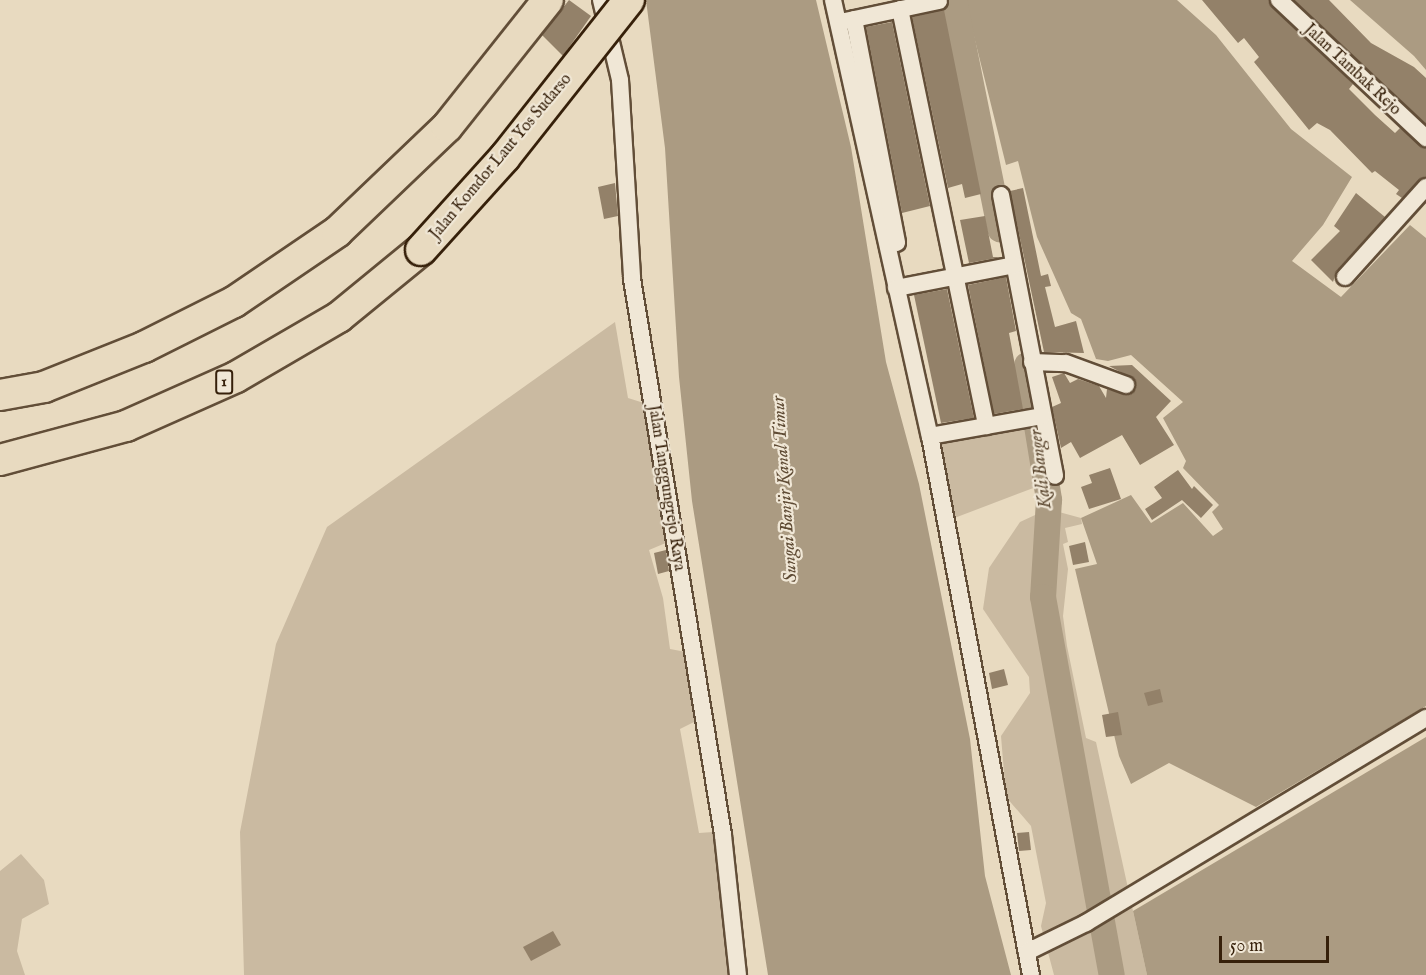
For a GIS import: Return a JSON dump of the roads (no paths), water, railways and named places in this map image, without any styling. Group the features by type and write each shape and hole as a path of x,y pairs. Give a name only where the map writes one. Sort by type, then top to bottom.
{"highway":[{"path":"0,395 44,387 114,359 234,302 365,209 447,127 548,0"},
{"name":"Jalan Komdor Laut Yos Sudarso","path":"0,460 126,426 236,376 339,317 421,250 505,157 629,0"}],"street":[{"name":"Jalan Tanggungrejo Raya","path":"601,0 620,80 632,279 723,835 738,975"},
{"path":"833,0 846,21 934,435 1031,975"},
{"name":"Jalan Tambak Rejo","path":"1279,0 1426,138"},
{"path":"846,21 939,1"},
{"path":"900,9 986,426"},
{"path":"1345,277 1426,187"},
{"path":"1001,195 1055,476"},
{"path":"901,287 1014,266"},
{"path":"1032,362 1066,363 1126,385"},
{"path":"934,435 1042,416"},
{"path":"1027,952 1086,923 1426,718"}],"water":[{"name":"Sungai Banjir Kanal Timur","path":"646,0 816,0 851,147 886,362 919,484 970,739 985,876 1011,975 768,975 692,501 679,377 665,148"},
{"path":"965,0 1177,0 1216,35 1291,129 1352,177 1323,225 1292,261 1341,297 1410,225 1426,238 1426,706 1256,807 1169,763 1131,784 1119,756 1075,569 1097,564 1081,518 1131,495 1151,523 1183,503 1213,536 1223,529 1212,512 1219,505 1183,468 1186,461 1163,418 1183,402 1131,355 1108,361 1096,359 1081,319 1071,313 1037,237 1018,161 1006,165"},
{"path":"1350,0 1426,0 1426,70 1414,56"},
{"path":"1426,737 1426,975 1147,975 1133,911"}],"waterway":[{"name":"Kali Banger","path":"954,0 1000,229"},
{"name":"Kali Banger","path":"1027,365 1049,500 1043,597 1112,975"}]}
